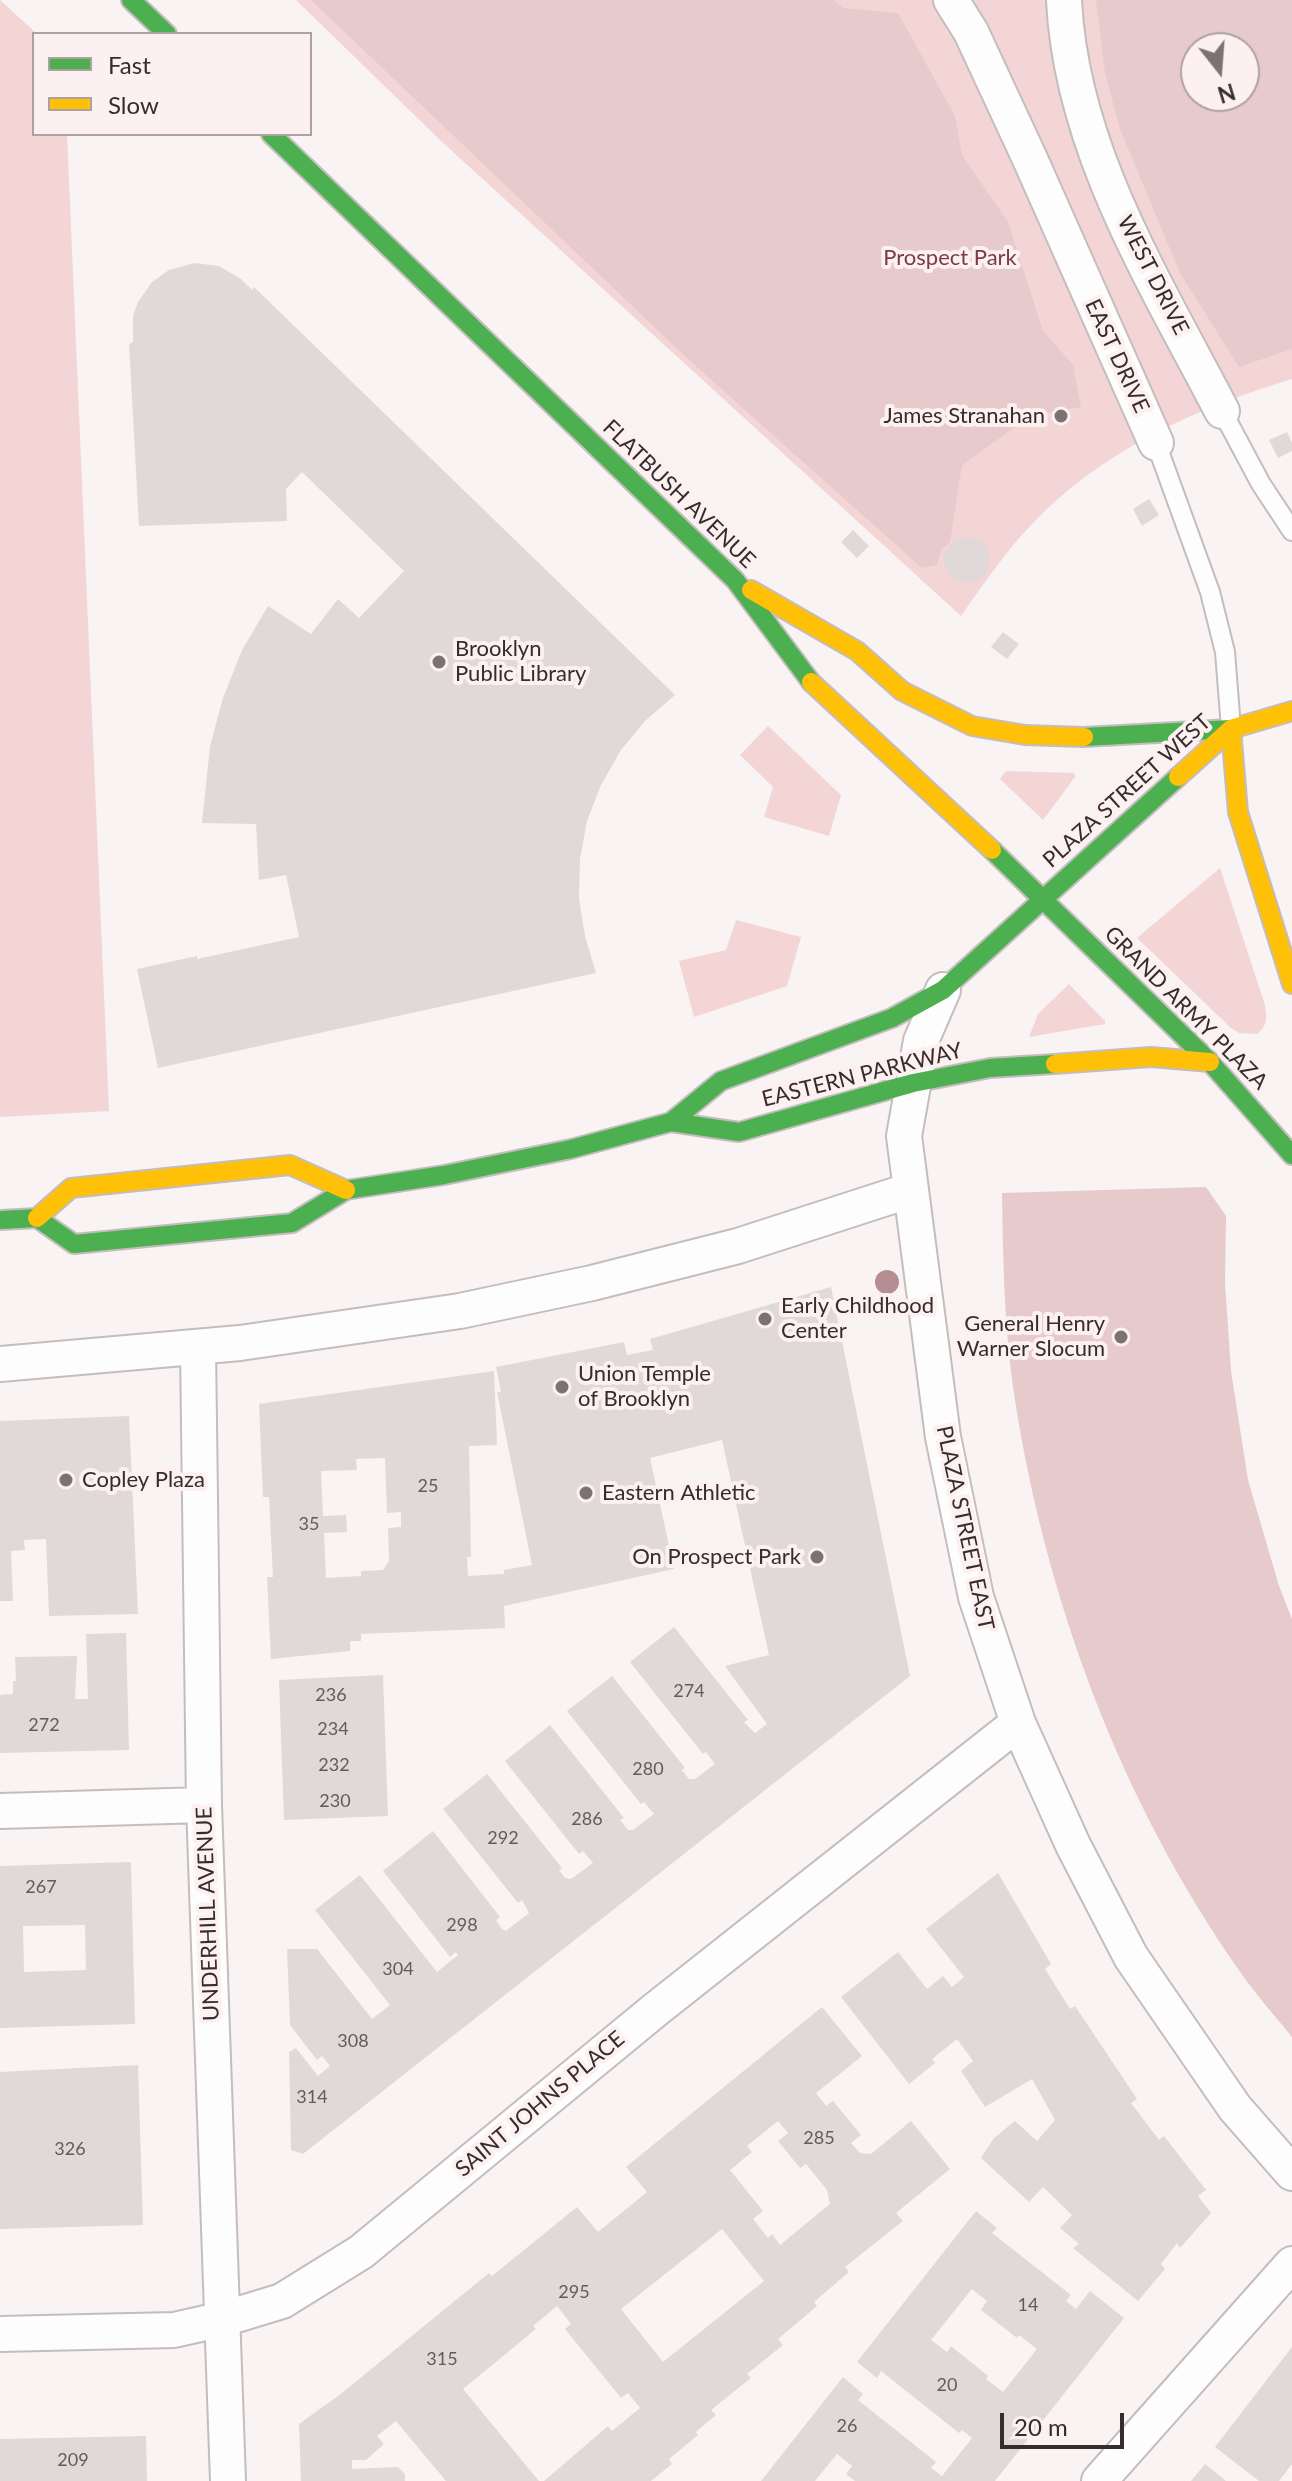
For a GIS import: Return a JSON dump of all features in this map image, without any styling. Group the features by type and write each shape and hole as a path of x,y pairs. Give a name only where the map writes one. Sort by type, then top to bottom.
{"main road":[{"path":"131,0 165,32"},
{"name":"FLATBUSH AVENUE","path":"273,136 735,580 813,684 1042,898"},
{"path":"735,580 857,651 902,691 972,726 1013,734 1067,738 1231,729 1238,812 1292,984"},
{"name":"PLAZA STREET WEST","path":"1042,898 1231,729 1292,711"},
{"name":"PLAZA STREET EAST","path":"943,990 1042,898"},
{"name":"GRAND ARMY PLAZA","path":"1042,898 1210,1062 1292,1155"},
{"name":"EASTERN PARKWAY","path":"671,1122 721,1081 892,1018 943,990"},
{"name":"EASTERN PARKWAY","path":"37,1218 74,1244 292,1223 346,1190 444,1175 571,1149 671,1122 739,1132 913,1083 990,1068 1151,1057 1210,1062"},
{"path":"0,1220 37,1218 71,1188 290,1165 346,1190"}],"street":[{"name":"EAST DRIVE","path":"951,0 971,32 1030,159 1156,443"},
{"name":"WEST DRIVE","path":"1064,0 1070,58 1103,175 1152,278 1222,411"},
{"name":"PLAZA STREET EAST","path":"943,990 921,1041 904,1136 943,1437 976,1597 1018,1723 1073,1845 1131,1957 1235,2108 1292,2173"},
{"path":"0,1364 198,1347 446,1313 592,1283 738,1246 911,1190"},
{"name":"UNDERHILL AVENUE","path":"198,1347 204,1805 228,2481"},
{"name":"SAINT JOHNS PLACE","path":"0,2334 174,2330 282,2301 361,2252 655,2010 1018,1723"},
{"path":"0,1811 204,1805"},
{"path":"1099,2481 1292,2264"}],"lane":[{"name":"WEST DRIVE","path":"1222,411 1261,484 1292,531"},
{"name":"EAST DRIVE","path":"1156,443 1210,592 1225,652 1231,729"}],"green space":[{"path":"0,0 35,32 32,32 32,136 67,136 109,1111 0,1117"},
{"name":"Prospect Park","path":"296,0 1292,0 1292,379 1186,418 1120,453 1089,474 1059,498 1022,535 961,616 440,140"},
{"path":"311,0 833,0 843,8 898,13 955,116 962,155 1008,222 1043,331 1073,365 1081,407 1032,415 962,465 950,542 941,550 937,565 922,568 689,360"},
{"path":"1096,0 1292,0 1292,349 1239,367 1180,273 1120,129 1105,73"},
{"path":"768,726 841,795 829,836 764,817 773,787 740,755"},
{"path":"1006,771 1074,773 1075,777 1043,820 1000,779"},
{"path":"1220,868 1265,1005 1266,1021 1257,1034 1239,1033 1231,1028 1137,938"},
{"path":"736,920 801,937 787,986 694,1017 679,961 726,950"},
{"path":"1069,984 1105,1024 1029,1037 1038,1014"},
{"path":"1206,1187 1226,1216 1225,1283 1231,1371 1248,1480 1279,1586 1292,1619 1292,2037 1243,1976 1199,1909 1124,1769 1067,1620 1045,1543 1027,1465 1010,1363 1004,1290 1002,1193"}],"building":[{"name":"Brooklyn Public Library","path":"194,263 219,266 241,279 252,290 254,287 675,695 645,721 621,750 601,785 587,821 580,859 579,898 585,936 596,973 158,1068 137,969 299,937 286,875 259,880 256,824 202,823 210,746 223,698 242,650 268,606 311,634 338,599 359,618 404,571 302,472 286,489 287,521 139,526 129,344 133,342 133,316 138,302 152,282 169,270"},
{"path":"1287,432 1292,451 1278,458 1269,440"},
{"path":"1149,499 1159,515 1142,526 1133,509"},
{"path":"853,530 869,546 857,558 841,542"},
{"path":"967,537 983,544 990,560 983,576 967,583 951,576 944,560 951,544"},
{"path":"1003,632 1019,644 1007,659 991,647"},
{"path":"831,1287 910,1676 303,2154 291,2150 289,2052 296,2048 318,2076 330,2066 322,2056 317,2060 290,2025 287,1949 317,1949 372,2019 390,2005 315,1910 360,1875 437,1972 458,1955 456,1952 450,1957 383,1871 433,1831 500,1917 496,1920 502,1929 506,1931 529,1913 522,1900 518,1903 443,1809 487,1774 562,1868 559,1870 565,1878 571,1879 593,1863 583,1851 579,1854 505,1761 550,1725 624,1818 620,1820 628,1830 633,1830 654,1814 644,1802 641,1804 567,1711 612,1676 685,1768 682,1770 689,1779 695,1779 715,1764 706,1752 703,1754 630,1662 674,1627 755,1733 767,1724 725,1666 769,1655 722,1440 650,1458 674,1569 504,1606 505,1628 361,1634 361,1641 350,1641 350,1651 271,1659 267,1577 273,1577 269,1497 263,1497 259,1404 494,1371 497,1445 469,1446 471,1557 467,1557 468,1576 504,1574 504,1570 532,1565 497,1392 501,1392 496,1367 624,1342 627,1355 653,1350 650,1339","holes":["385,1458 387,1513 401,1512 401,1527 388,1528 389,1561 383,1570 361,1571 361,1576 326,1578 324,1533 347,1532 346,1515 323,1516 321,1471 357,1470 356,1459"]},
{"name":"Copley Plaza","path":"129,1416 138,1614 49,1616 46,1539 24,1540 25,1550 11,1551 13,1601 0,1601 0,1421"},
{"path":"126,1633 129,1750 0,1753 0,1695 13,1694 15,1657 77,1656 75,1699 88,1699 86,1634"},
{"path":"383,1675 388,1816 284,1820 279,1680"},
{"path":"131,1862 135,2024 0,2028 0,1866","holes":["85,1925 86,1970 24,1972 23,1926"]},
{"path":"998,1873 1051,1964 1045,1969 1070,2009 1075,2006 1137,2099 1131,2103 1159,2140 1164,2136 1206,2190 1198,2196 1211,2213 1180,2248 1177,2243 1161,2264 1165,2269 1138,2301 1073,2248 1079,2244 1060,2228 1072,2215 1043,2187 1029,2202 981,2158 994,2138 1015,2121 1037,2141 1055,2120 1032,2079 985,2107 961,2071 973,2061 957,2039 932,2059 935,2063 909,2084 841,1997 898,1952 927,1989 943,1976 952,1987 964,1977 926,1929"},
{"path":"822,2007 862,2056 816,2093 826,2106 833,2101 861,2135 851,2143 860,2153 871,2154 911,2121 950,2169 896,2213 903,2221 845,2267 849,2272 814,2302 817,2306 778,2339 783,2345 747,2374 751,2378 711,2410 716,2415 669,2459 672,2464 651,2481 544,2481 608,2426 612,2431 640,2408 628,2393 621,2398 565,2329 571,2324 557,2306 533,2326 536,2329 463,2389 539,2481 446,2481 396,2421 377,2436 384,2444 366,2460 352,2460 352,2469 398,2467 405,2474 405,2481 301,2481 299,2424 577,2207 598,2232 647,2192 626,2167","holes":["778,2121 788,2133 778,2141 800,2168 806,2164 827,2190 830,2204 780,2245 772,2234 768,2238 753,2219 763,2211 730,2170 752,2152 747,2146","722,2229 764,2281 663,2362 621,2309"]},
{"path":"138,2065 143,2225 0,2229 0,2072"},
{"path":"976,2211 997,2228 992,2233 1071,2295 1066,2301 1076,2309 1090,2291 1124,2318 995,2481 855,2481 846,2474 852,2466 837,2454 815,2481 761,2481 843,2377 863,2394 858,2400 936,2462 931,2468 942,2476 972,2438 962,2430 959,2433 881,2371 877,2378 857,2362","holes":["972,2289 987,2301 981,2310 1017,2338 1019,2335 1037,2349 1003,2392 951,2346 947,2352 931,2340"]},
{"path":"1292,2347 1292,2464 1279,2481 1259,2481 1215,2447"},
{"path":"146,2436 147,2481 0,2481 0,2439"},
{"path":"1205,2464 1226,2481 1191,2481"}],"traffic: fast":[{"path":"131,0 165,32"},
{"path":"273,136 735,580 811,682"},
{"path":"1084,737 1231,729"},
{"path":"671,1122 721,1081 892,1018 943,990 1178,777"},
{"path":"992,850 1210,1062 1292,1155"},
{"path":"0,1220 37,1218 74,1244 292,1223 346,1190 444,1175 571,1149 671,1122 739,1132 913,1083 990,1068 1055,1064"}],"traffic: slow":[{"path":"751,590 857,651 902,691 972,726 1025,735 1084,737"},
{"path":"811,682 992,850"},
{"path":"1178,777 1231,729 1292,711"},
{"path":"1231,729 1238,812 1292,984"},
{"path":"1055,1064 1151,1057 1210,1062"},
{"path":"37,1218 71,1188 290,1165 346,1190"}],"place":[{"name":"James Stranahan","path":"1061,416"},
{"name":"Brooklyn Public Library","path":"439,662"},
{"name":"Early Childhood Center","path":"765,1319"},
{"name":"General Henry Warner Slocum","path":"1121,1337"},
{"name":"Union Temple of Brooklyn","path":"562,1387"},
{"name":"Copley Plaza","path":"66,1480"},
{"name":"Eastern Athletic","path":"586,1493"},
{"name":"On Prospect Park","path":"817,1557"}]}
